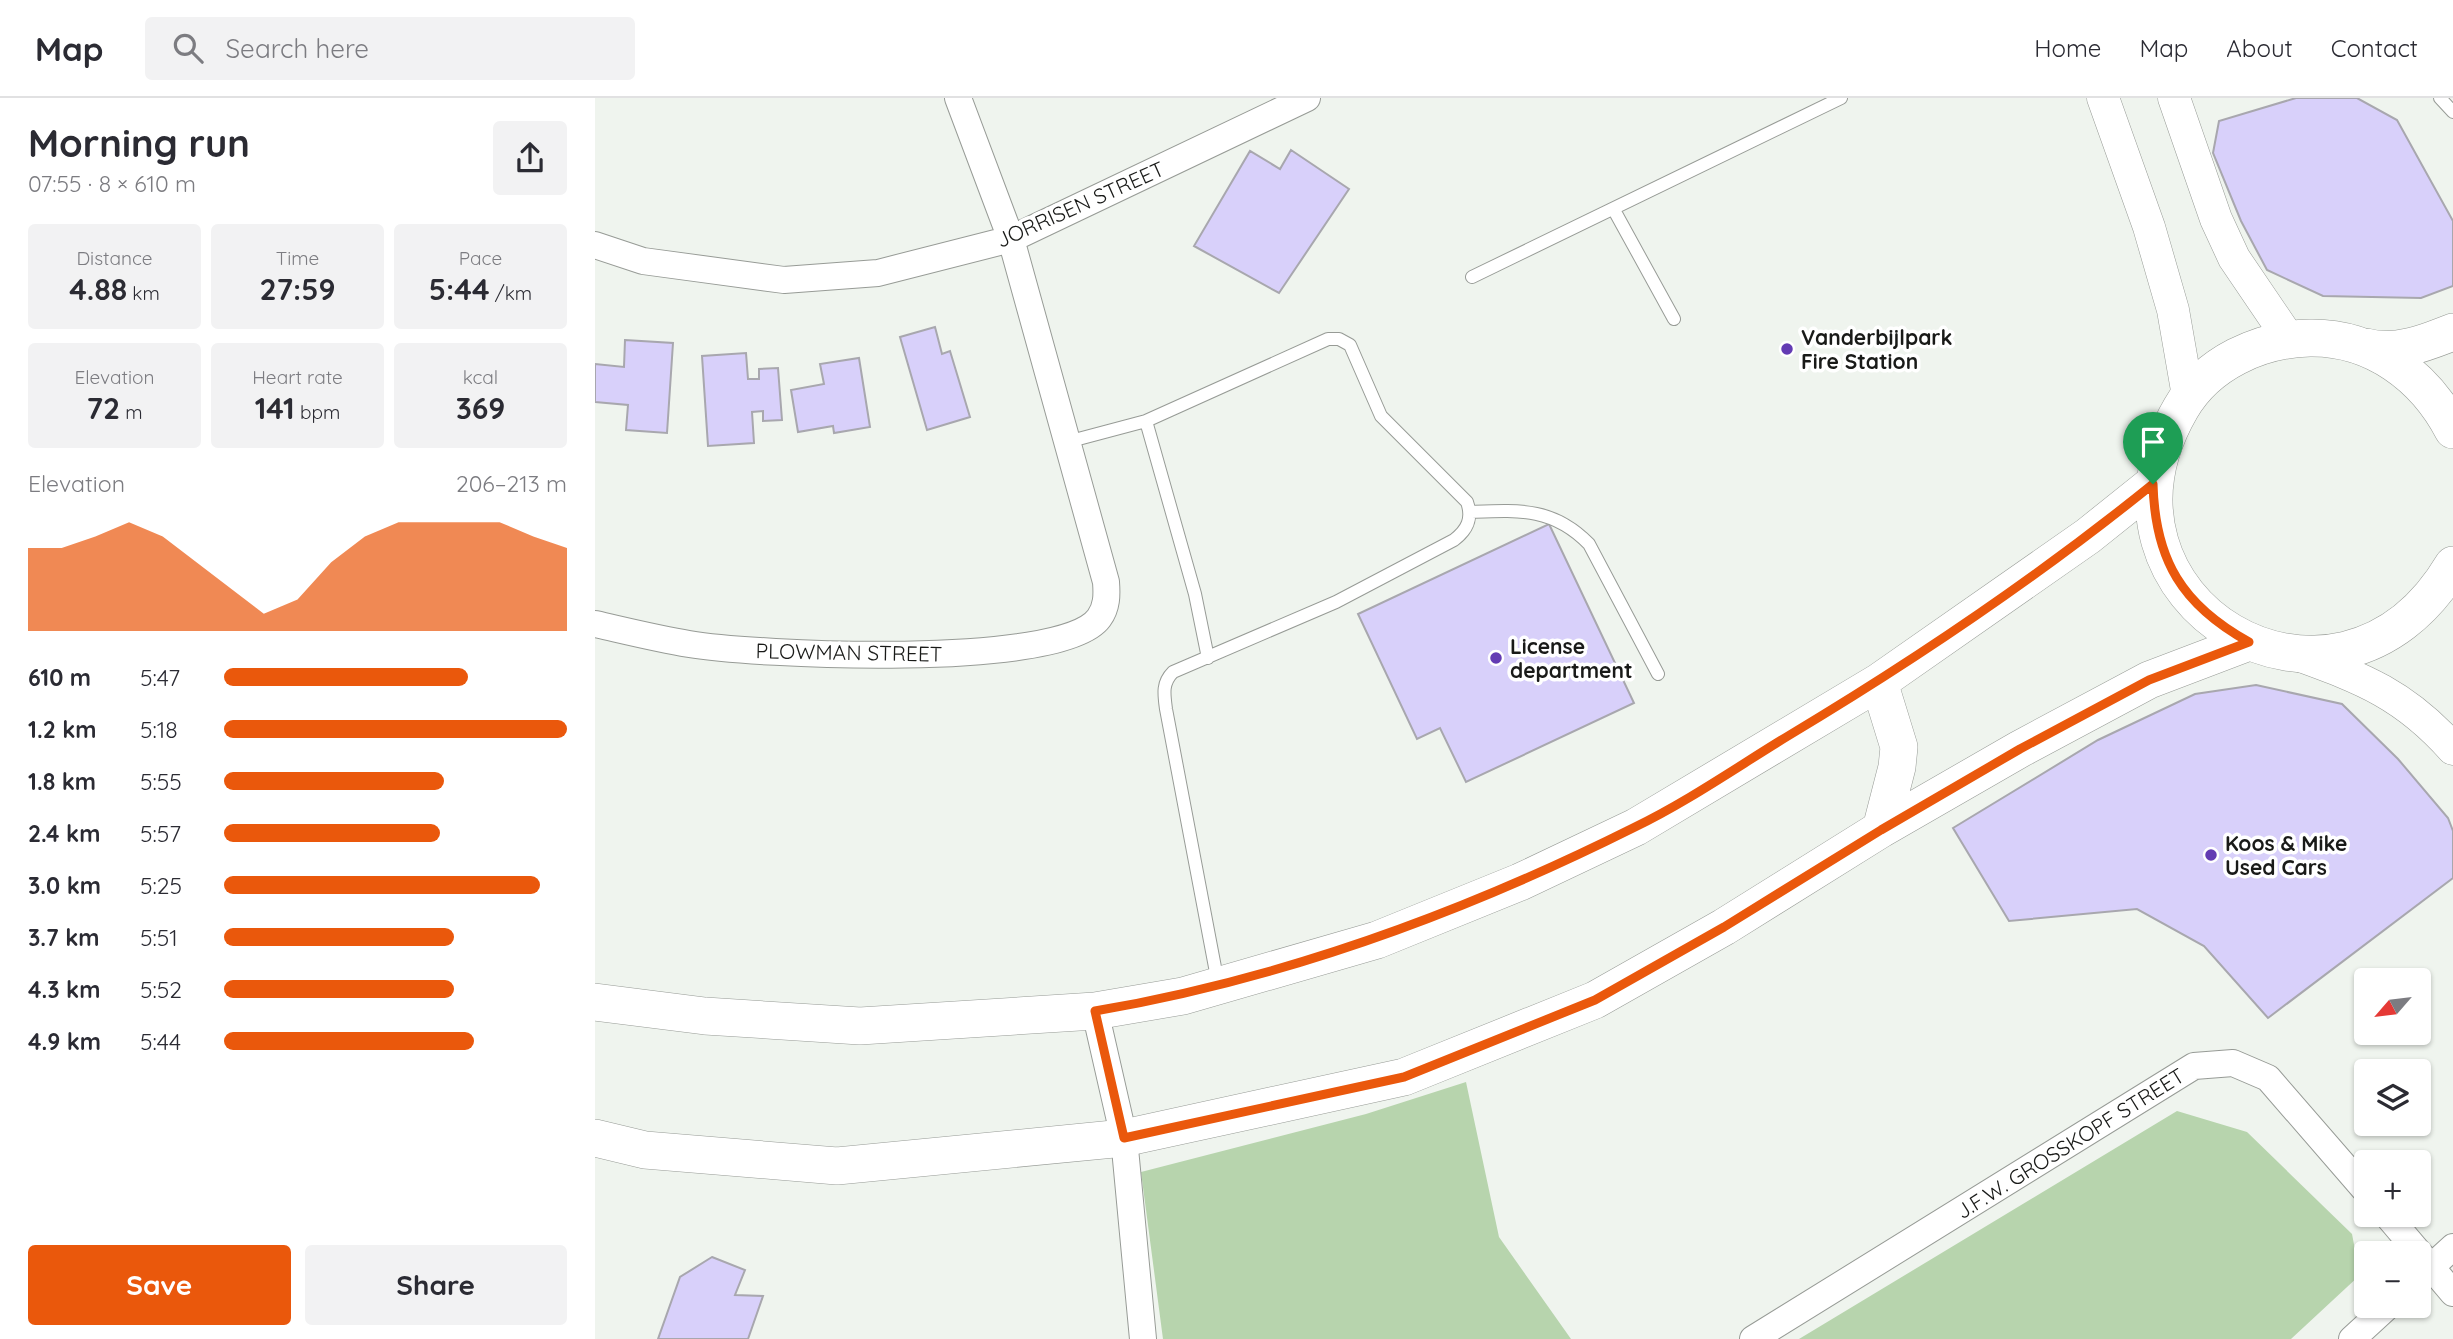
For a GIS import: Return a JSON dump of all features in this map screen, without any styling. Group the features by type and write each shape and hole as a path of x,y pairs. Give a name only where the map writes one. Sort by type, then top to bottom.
{"main road":[{"path":"2453,332 2423,344 2383,351 2322,338 2289,339 2251,349 2216,369 2188,396 2164,437 2153,484 2154,517 2162,549 2176,578 2195,604 2221,626 2249,642 2295,654 2328,654 2360,647 2390,634 2417,615 2438,590 2453,565"},
{"path":"2355,344 2388,358 2418,380 2442,408 2453,430"},
{"path":"595,1002 705,1016 860,1026 1095,1011 1183,996 1377,940 1520,882 1636,827 1879,682 2088,536 2153,484"},
{"path":"595,1138 645,1150 837,1166 1124,1138 1404,1077 1595,1000 1724,927 1881,830 2020,749 2149,680 2249,642"},
{"path":"1879,682 1899,747 1897,767 1881,830"}],"street":[{"path":"958,98 1011,239 1067,442"},
{"name":"JORRISEN STREET","path":"595,245 643,261 785,280 878,273 1011,239 1307,98"},
{"path":"2103,98 2173,310 2188,396"},
{"path":"2174,98 2216,219 2234,258 2289,339"},
{"name":"PLOWMAN STREET","path":"595,624 690,645 798,654 943,655 1061,638 1081,632 1098,619 1107,601 1106,582 1067,442"},
{"path":"2295,654 2365,679 2400,699 2434,728 2453,749"},
{"path":"1095,1011 1124,1138 1143,1339"},
{"name":"J.F.W. GROSSKOPF STREET","path":"1753,1339 2194,1066 2233,1063 2268,1078 2354,1177"},
{"path":"2431,1266 2453,1247"},
{"path":"2431,1277 2453,1293"},
{"path":"2352,1339 2375,1318"}],"lane":[{"path":"1472,277 1841,98"},
{"path":"2440,98 2453,112"},
{"path":"1614,210 1674,319"},
{"path":"1067,442 1146,421 1328,339 1339,339 1350,345 1381,416 1467,502 1470,512 1466,531 1454,540 1336,602 1173,672 1166,679 1166,709 1219,985"},
{"path":"1146,421 1195,594 1208,658"},
{"path":"1470,512 1532,511 1564,523 1579,534 1589,544 1658,674"}],"green space":[{"path":"1466,1082 1499,1237 1571,1339 1163,1339 1141,1172 1366,1114"},
{"path":"2177,1111 2247,1132 2352,1234 2354,1244 2354,1281 2291,1339 1799,1339"}],"building":[{"path":"2296,98 2357,98 2397,120 2453,221 2453,286 2421,298 2323,296 2267,270 2241,221 2213,153 2219,121"},
{"path":"1291,150 1349,189 1279,293 1194,246 1250,151 1280,169"},
{"path":"935,327 942,354 950,351 970,417 927,430 900,337"},
{"path":"625,340 673,343 667,433 626,430 628,405 595,402 595,364 624,367"},
{"path":"746,353 748,379 759,379 759,369 778,368 782,420 763,421 763,411 752,412 754,443 708,446 702,356"},
{"path":"859,358 870,427 834,433 833,426 798,432 791,390 824,384 820,364"},
{"name":"License department","path":"1549,524 1634,703 1466,782 1440,728 1417,739 1358,614"},
{"name":"Koos & Mike Used Cars","path":"2256,685 2342,704 2398,759 2448,818 2453,831 2453,878 2268,1018 2204,946 2137,909 2009,921 1953,828 2098,740 2195,694"},
{"path":"712,1257 745,1270 735,1295 763,1296 748,1339 658,1339 680,1277"}],"place":[{"name":"Vanderbijlpark Fire Station","path":"1787,349"},
{"name":"License department","path":"1496,658"},
{"name":"Koos & Mike Used Cars","path":"2211,855"}],"route":[{"path":"2153,484 2154,517 2162,549 2176,578 2195,604 2221,626 2249,642 2149,680 2020,749 1881,830 1724,927 1595,1000 1404,1077 1124,1138 1095,1011 1183,996 1377,940 1520,882 1636,827 1879,682 2088,536 2153,484"}]}
